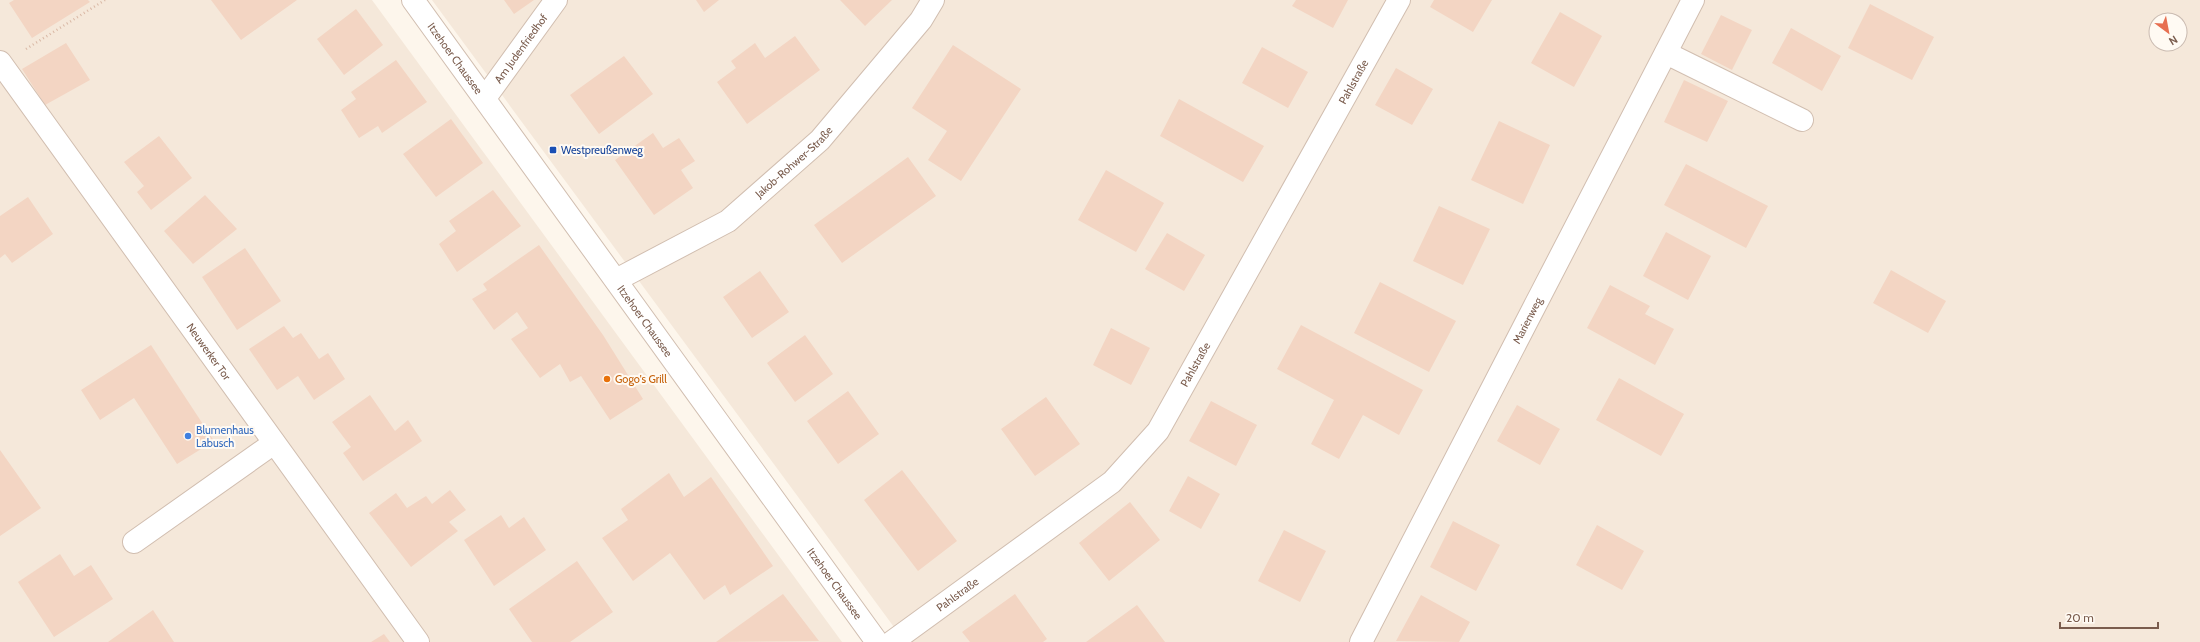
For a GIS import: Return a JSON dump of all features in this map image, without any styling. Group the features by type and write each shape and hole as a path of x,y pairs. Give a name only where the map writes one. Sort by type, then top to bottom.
{"street":[{"name":"Itzehoer Chaussee","path":"413,0 877,642"},
{"name":"Am Judenfriedhof","path":"485,98 556,0"},
{"name":"Jakob-Rohwer-Straße","path":"616,280 728,221 820,140 921,20 933,0"},
{"name":"Pahlstraße","path":"892,642 1112,482 1158,431 1399,0"},
{"name":"Marienweg","path":"1362,642 1693,0"},
{"path":"1666,53 1802,120"},
{"name":"Neuwerker Tor","path":"1,63 418,642"},
{"path":"134,542 274,443"}],"path":[{"path":"1,63 105,0"}],"shaded area":[{"path":"0,0 372,0 842,642 0,642"},
{"path":"432,0 2200,0 2200,642 905,642"}],"building":[{"path":"14,0 88,0 90,2 32,38 9,3"},
{"path":"211,0 297,0 241,40"},
{"path":"504,0 534,0 514,14"},
{"path":"696,0 719,0 704,12"},
{"path":"840,0 892,0 865,26"},
{"path":"1296,0 1348,0 1333,28 1292,6"},
{"path":"1434,0 1492,0 1473,32 1430,7"},
{"path":"1870,4 1934,37 1912,80 1848,48"},
{"path":"356,9 383,45 344,75 317,39"},
{"path":"1560,12 1602,36 1574,87 1531,63"},
{"path":"1721,15 1752,30 1732,70 1701,54"},
{"path":"1791,28 1841,56 1822,91 1772,63"},
{"path":"795,36 820,70 747,124 717,82 736,68 731,61 755,43 765,58"},
{"path":"66,43 90,80 45,105 22,69"},
{"path":"953,45 1021,89 961,181 928,160 947,131 912,108"},
{"path":"1262,47 1308,72 1288,108 1242,83"},
{"path":"624,56 653,94 599,134 570,95"},
{"path":"396,60 427,102 382,133 378,126 359,138 341,110 356,99 351,92"},
{"path":"1396,68 1433,89 1412,125 1375,105"},
{"path":"1684,80 1728,101 1707,142 1664,122"},
{"path":"1179,99 1264,146 1243,182 1160,136"},
{"path":"451,119 483,163 436,197 403,154"},
{"path":"1499,121 1550,145 1523,204 1471,180"},
{"path":"653,133 663,148 679,138 695,161 681,170 693,188 654,215 615,160"},
{"path":"159,136 192,178 151,210 137,192 144,186 124,162"},
{"path":"908,157 936,196 842,263 814,225"},
{"path":"1686,164 1768,206 1746,248 1664,205"},
{"path":"1106,170 1164,203 1136,252 1078,220"},
{"path":"493,190 521,226 457,272 439,244 456,231 449,221"},
{"path":"205,195 237,229 193,264 164,231"},
{"path":"28,197 53,234 12,263 5,254 0,258 0,216"},
{"path":"1439,206 1490,229 1463,285 1413,261"},
{"path":"1666,232 1711,256 1688,300 1643,276"},
{"path":"1167,233 1205,255 1184,291 1145,269"},
{"path":"539,245 603,335 643,399 610,420 581,376 570,382 560,364 540,378 511,339 528,328 517,312 494,330 472,299 487,290 483,284"},
{"path":"245,248 281,301 237,330 202,277"},
{"path":"1891,270 1946,301 1928,333 1873,303"},
{"path":"760,271 789,312 752,338 723,297"},
{"path":"1380,282 1456,321 1429,372 1354,333"},
{"path":"1610,285 1650,306 1645,314 1674,329 1655,365 1587,328"},
{"path":"1301,325 1423,390 1399,435 1363,415 1339,459 1311,444 1334,400 1277,369"},
{"path":"284,326 293,338 301,333 319,359 328,353 345,379 314,400 298,376 277,390 249,349"},
{"path":"1111,328 1150,348 1131,385 1093,365"},
{"path":"805,335 833,374 795,402 767,363"},
{"path":"151,345 214,441 177,464 134,398 100,420 81,390"},
{"path":"1619,378 1684,414 1661,456 1596,420"},
{"path":"848,391 879,434 838,464 807,421"},
{"path":"370,395 395,431 408,420 422,441 363,481 343,453 351,447 332,422"},
{"path":"1046,397 1080,444 1035,476 1001,429"},
{"path":"1211,401 1257,425 1236,466 1189,441"},
{"path":"1517,405 1560,429 1540,465 1497,441"},
{"path":"0,450 41,508 0,536"},
{"path":"902,470 957,541 918,571 864,500"},
{"path":"669,473 684,497 711,477 773,566 730,595 725,585 704,600 670,553 633,581 602,538 628,520 621,509"},
{"path":"1188,476 1220,494 1201,529 1169,511"},
{"path":"450,490 466,510 449,522 458,531 411,567 369,513 396,493 407,508 426,496 432,504"},
{"path":"1130,502 1160,540 1109,581 1079,543"},
{"path":"501,515 509,528 524,517 546,550 494,586 464,540"},
{"path":"1453,521 1500,545 1476,591 1430,567"},
{"path":"1597,525 1644,551 1622,590 1576,565"},
{"path":"1284,530 1326,551 1300,602 1258,581"},
{"path":"60,554 74,576 91,565 113,599 54,637 18,582"},
{"path":"577,561 613,612 570,642 532,642 509,609"},
{"path":"783,594 819,641 716,642"},
{"path":"1015,594 1047,639 1043,642 970,642 962,632"},
{"path":"1421,595 1470,622 1459,642 1396,641"},
{"path":"1137,605 1165,642 1086,642"},
{"path":"153,610 174,642 108,642"},
{"path":"384,634 390,642 371,642"}],"place":[{"name":"Westpreußenweg","path":"553,150"},
{"name":"Gogo's Grill","path":"607,379"},
{"name":"Blumenhaus Labusch","path":"188,436"}]}
